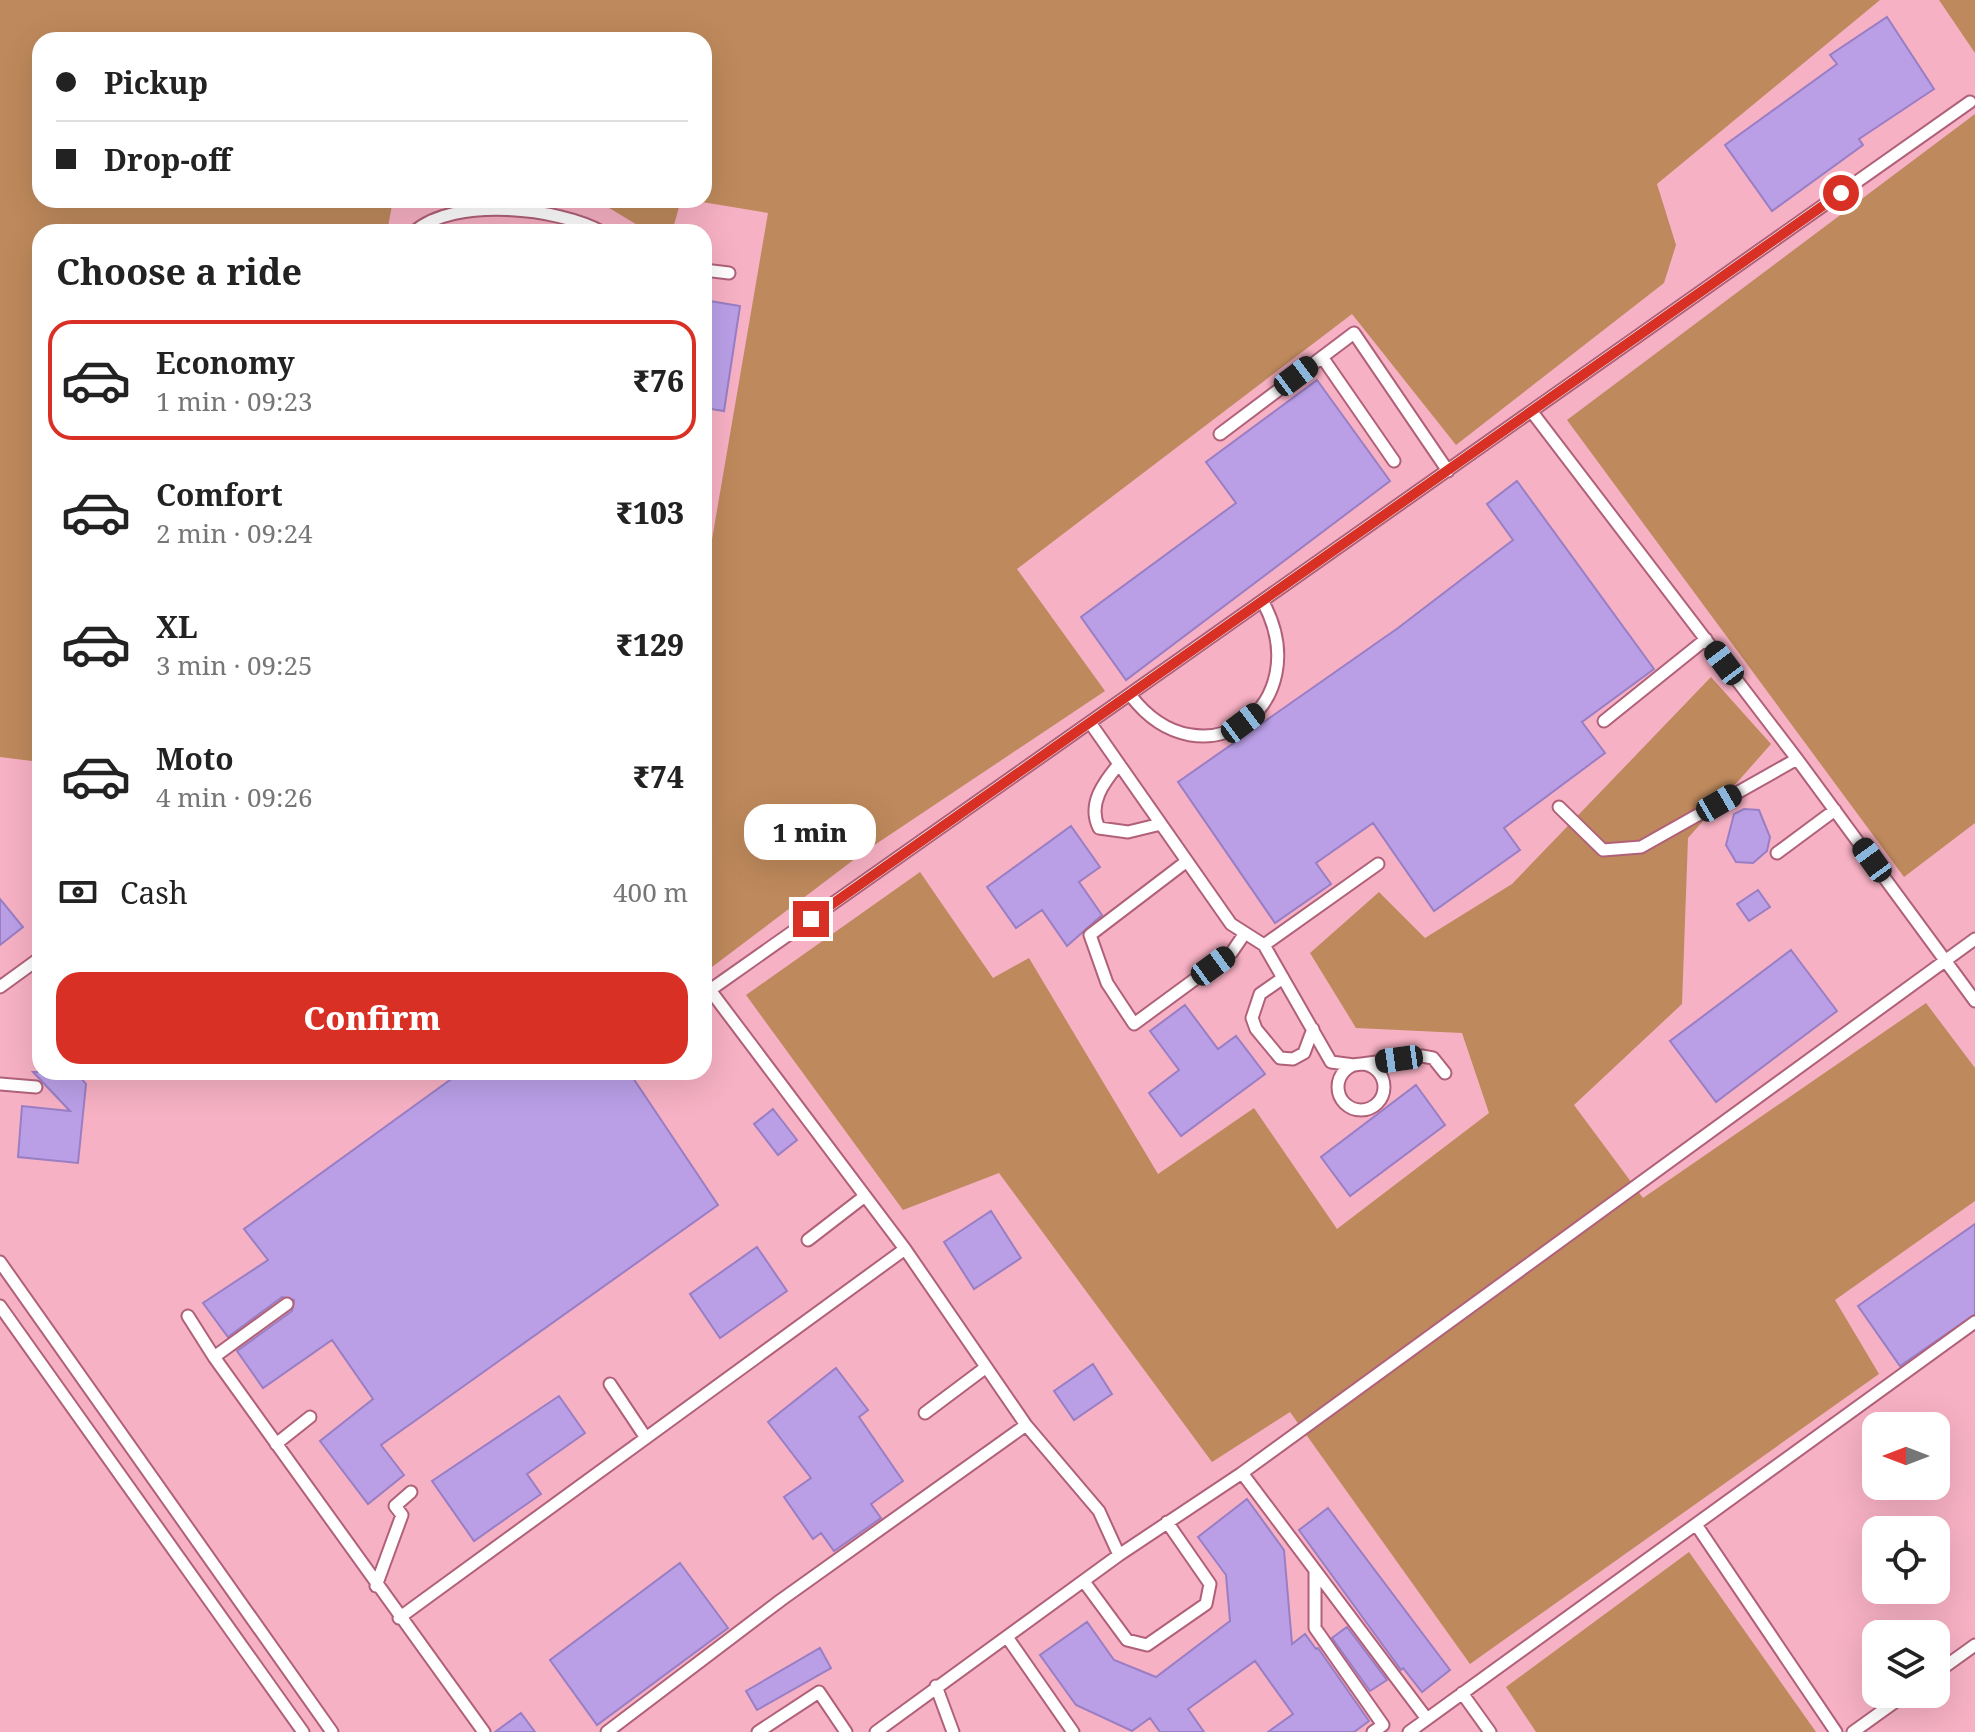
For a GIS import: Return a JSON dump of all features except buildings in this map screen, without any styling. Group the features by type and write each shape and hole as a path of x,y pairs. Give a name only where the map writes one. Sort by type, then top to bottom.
{"lane":[{"path":"712,983 1091,724 1970,102"},
{"path":"431,224 446,217 485,211 559,215 582,224"},
{"path":"712,271 729,273"},
{"path":"1220,434 1354,333 1448,471"},
{"path":"1322,357 1394,461"},
{"path":"1532,412 1797,759 1975,1001"},
{"path":"1131,696 1150,718 1182,734 1216,734 1243,723 1259,711 1270,696 1276,676 1279,637 1263,602"},
{"path":"1604,721 1706,639"},
{"path":"1091,724 1231,924 1264,945 1331,1062 1354,1065 1376,1070 1383,1083 1381,1098 1369,1109 1355,1110 1339,1095 1342,1073 1354,1065 1422,1056 1433,1058 1445,1073"},
{"path":"1559,807 1603,850 1641,847 1797,759"},
{"path":"1119,764 1097,795 1094,819 1099,828 1128,832 1161,824"},
{"path":"1777,853 1835,810"},
{"path":"1187,861 1090,935 1107,983 1134,1024 1232,952 1245,933"},
{"path":"1264,945 1378,864"},
{"path":"879,1731 936,1686 1085,1583 1119,1555 1242,1473 1975,939"},
{"path":"0,987 32,964"},
{"path":"1283,978 1260,994 1252,1018 1256,1029 1280,1058 1293,1059 1304,1053 1313,1029"},
{"path":"712,993 905,1249 1026,1425 1099,1511 1119,1555"},
{"path":"0,1084 36,1087"},
{"path":"808,1240 865,1196"},
{"path":"399,1618 905,1249"},
{"path":"0,1262 332,1732"},
{"path":"214,1357 287,1304"},
{"path":"0,1306 303,1732"},
{"path":"188,1316 376,1586 484,1732"},
{"path":"1409,1732 1975,1322"},
{"path":"925,1413 985,1368"},
{"path":"610,1384 646,1438"},
{"path":"276,1444 310,1417"},
{"path":"607,1732 781,1600 1026,1425"},
{"path":"1242,1473 1427,1719"},
{"path":"376,1586 402,1515 395,1506 411,1492"},
{"path":"1085,1583 1127,1640 1147,1645 1206,1604 1210,1584 1167,1522"},
{"path":"1697,1526 1836,1732"},
{"path":"1315,1570 1315,1628 1383,1725 1373,1732"},
{"path":"1007,1637 1073,1732"},
{"path":"1950,1663 1975,1645"},
{"path":"936,1686 953,1732"},
{"path":"758,1732 819,1692 846,1732"},
{"path":"1462,1693 1490,1732"},
{"path":"1853,1732 1886,1708"}],"shaded area":[{"path":"0,0 1880,0 1657,184 1676,245 1664,283 1456,445 1352,314 1017,569 1105,691 864,852 712,967 712,539 768,213 712,204 712,32 32,32 32,208 392,208 388,224 32,224 32,761 0,757"},
{"path":"1939,0 1975,0 1975,53"},
{"path":"1975,114 1975,823 1904,877 1567,420"},
{"path":"609,208 679,208 674,224 636,224"},
{"path":"1711,677 1771,744 1688,838 1682,1004 1574,1105 1643,1198 1926,1003 1975,1068 1975,1201 1835,1300 1879,1374 1470,1664 1290,1412 1212,1462 999,1173 903,1210 746,995 920,872 993,978 1029,958 1158,1174 1254,1108 1337,1229 1489,1113 1462,1033 1356,1028 1310,953 1379,892 1425,938 1512,884"},
{"path":"1689,1552 1816,1732 1536,1732 1506,1687"}],"route":[{"path":"811,919 1841,193"}]}
